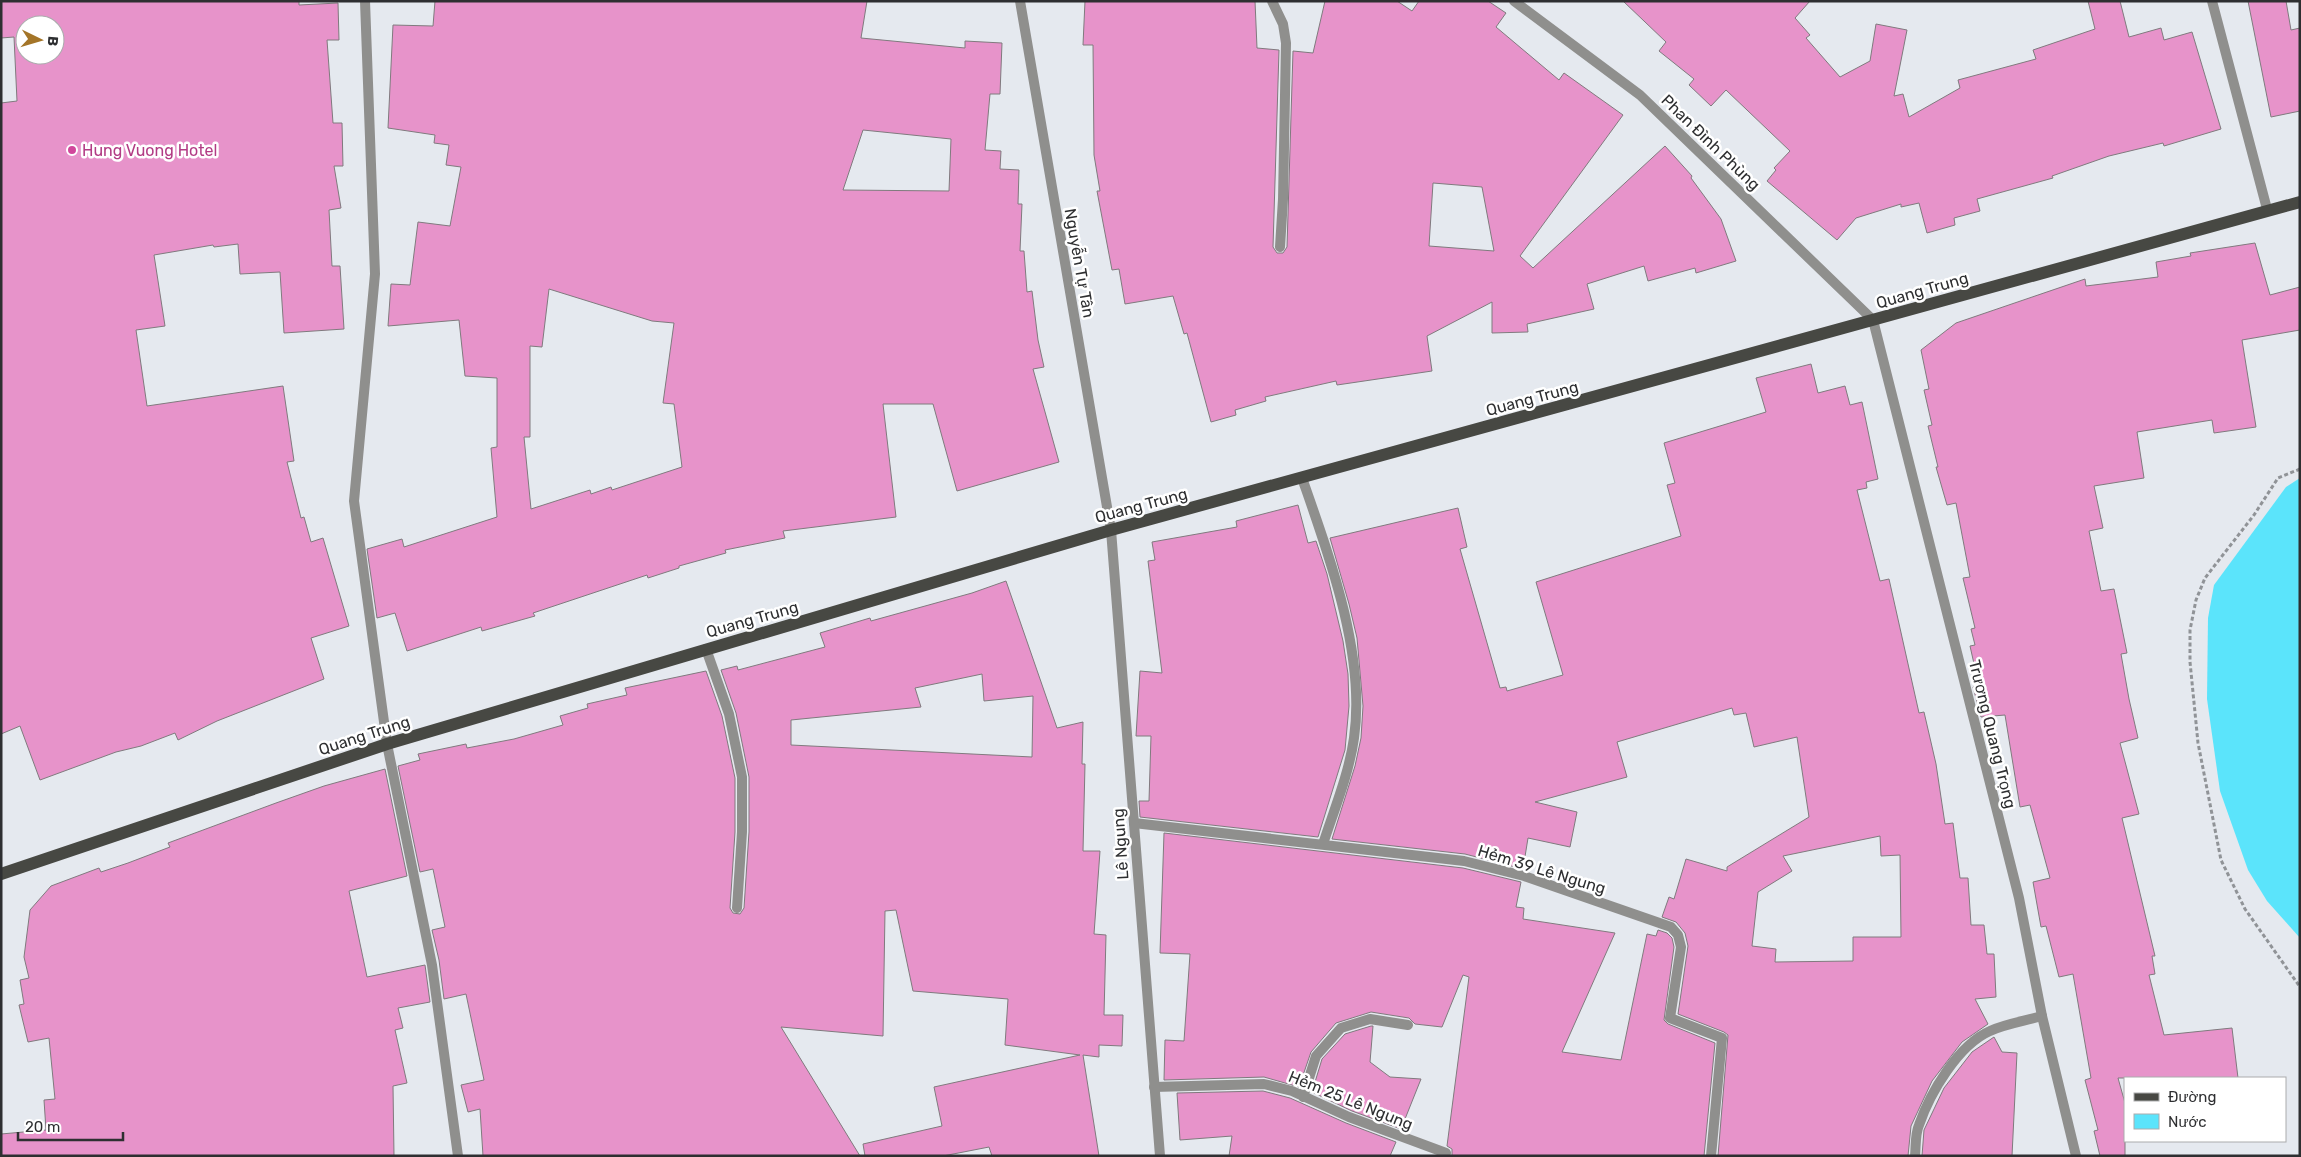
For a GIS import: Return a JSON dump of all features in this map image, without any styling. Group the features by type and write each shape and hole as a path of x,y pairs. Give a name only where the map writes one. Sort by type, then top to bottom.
{"main road":[{"name":"Quang Trung","path":"1,874 387,744 1111,530 1873,320 2267,209 2300,202"}],"street":[{"path":"365,1 375,274 354,501 387,744 432,966 458,1156"},
{"name":"Nguyễn Tự Tân","path":"1020,1 1111,530"},
{"path":"1272,1 1283,24 1286,43 1283,200 1280,247"},
{"name":"Phan Đình Phùng","path":"1514,1 1640,95 1873,320"},
{"path":"2212,1 2267,209"},
{"name":"Trương Quang Trọng","path":"1873,320 2019,898 2042,1016 2076,1156"},
{"path":"1302,478 1322,537 1341,606 1354,664 1357,707 1354,739 1323,844"},
{"name":"Lê Ngung","path":"1111,530 1160,1156"},
{"path":"706,649 728,714 742,777 742,832 737,908"},
{"name":"Hẻm 39 Lê Ngung","path":"1134,823 1464,861 1524,876 1672,927 1678,935 1681,947 1670,1018 1722,1038 1711,1156"},
{"path":"1915,1156 1918,1127 1934,1091 1953,1063 1971,1044 1989,1031 2042,1016"},
{"path":"1303,1097 1316,1056 1341,1028 1370,1019 1408,1025"},
{"name":"Hẻm 25 Lê Ngung","path":"1154,1087 1264,1084 1280,1087 1446,1153"}],"path":[{"path":"2300,469 2278,478 2254,515 2205,578 2196,600 2190,630 2190,662 2198,743 2221,860 2245,909 2300,986"}],"water":[{"path":"2300,478 2300,938 2267,901 2248,870 2220,791 2207,699 2208,618 2214,585 2286,487"}],"building":[{"path":"1,1 299,1 299,5 338,3 339,40 327,40 333,123 342,123 343,166 334,166 341,208 329,210 332,266 340,266 344,329 284,333 280,272 240,274 238,244 214,247 213,245 154,255 165,326 136,330 147,406 283,386 294,461 287,462 301,518 304,517 311,542 323,538 349,626 311,638 324,679 217,721 178,740 175,733 40,780 20,726 1,734 1,103 17,101 15,65 65,65 65,15 15,15 15,58 14,37 1,38"},
{"path":"435,1 867,1 861,38 965,48 965,41 1002,43 1000,94 990,94 985,150 1001,151 1000,169 1019,170 1018,204 1022,204 1020,251 1024,251 1027,292 1032,291 1038,340 1044,367 1033,369 1059,462 957,491 933,404 883,404 896,517 783,531 785,538 725,550 726,553 679,566 679,568 648,578 647,575 533,613 535,616 482,631 481,627 407,651 395,613 377,618 367,549 402,539 404,547 497,517 491,448 497,447 497,378 465,376 459,320 388,326 391,284 410,285 418,222 450,226 461,167 446,165 449,145 434,143 435,135 388,128 393,25 433,26","holes":["863,130 951,139 949,191 843,190","549,289 652,321 674,323 663,403 674,404 682,467 612,490 611,487 591,494 590,490 531,509 524,437 530,437 530,346 542,347"]},
{"path":"1085,1 1255,1 1257,48 1279,50 1273,247 1277,253 1283,253 1287,247 1293,51 1313,53 1325,1 1397,1 1412,11 1419,1 1488,1 1506,13 1496,27 1559,80 1564,73 1623,115 1520,256 1533,268 1665,146 1692,176 1691,178 1721,219 1736,261 1696,273 1695,268 1648,281 1644,266 1587,284 1594,309 1527,324 1528,332 1492,333 1492,302 1427,336 1432,371 1337,385 1336,381 1265,397 1266,401 1235,410 1236,415 1211,422 1187,333 1184,334 1173,296 1125,304 1119,269 1112,270 1097,191 1100,191 1094,155 1093,45 1083,45","holes":["1433,183 1482,187 1494,251 1429,246"]},
{"path":"1623,1 1810,1 1795,18 1810,35 1806,38 1840,77 1870,61 1876,24 1907,30 1894,96 1903,94 1909,117 1960,88 1958,80 2036,59 2033,50 2095,29 2088,1 2120,1 2129,37 2161,28 2164,40 2192,32 2221,129 2164,146 2163,143 2109,156 2052,176 2053,178 1977,199 1980,211 1954,218 1955,225 1927,233 1919,203 1901,207 1901,204 1856,218 1837,240 1767,181 1776,170 1774,168 1790,151 1726,90 1711,106 1689,85 1694,79 1659,51 1666,42"},
{"path":"2248,1 2286,1 2291,30 2300,28 2300,111 2271,117"},
{"path":"2255,243 2270,295 2300,287 2300,330 2242,340 2256,427 2214,433 2212,420 2137,432 2144,478 2094,486 2103,528 2089,531 2101,591 2114,589 2127,653 2121,654 2138,738 2120,743 2139,814 2122,818 2155,956 2152,956 2155,974 2149,975 2164,1035 2232,1028 2238,1077 2118,1078 2124,1099 2125,1156 2100,1156 2094,1131 2098,1130 2085,1080 2091,1078 2073,974 2059,977 2046,926 2041,927 2033,882 2050,878 2030,805 2020,807 2005,715 1981,717 1973,687 1979,686 1970,646 1975,645 1971,629 1975,628 1963,578 1970,577 1956,503 1947,505 1936,467 1938,467 1928,426 1932,425 1924,390 1929,389 1921,350 1956,323 2085,279 2086,286 2158,277 2156,262 2191,256 2190,253"},
{"path":"1811,364 1818,393 1845,386 1850,405 1862,402 1878,479 1866,482 1867,488 1857,490 1880,581 1889,579 1919,713 1924,712 1936,764 1945,824 1953,823 1960,878 1968,878 1971,925 1984,925 1987,954 1994,954 1996,997 1975,999 1988,1024 1962,1042 1932,1081 1911,1126 1908,1156 1718,1156 1728,1035 1678,1014 1688,946 1685,933 1676,922 1662,917 1669,897 1674,899 1686,859 1727,871 1727,867 1809,817 1797,737 1754,747 1746,713 1734,715 1732,708 1617,742 1627,777 1535,802 1577,812 1570,847 1528,838 1523,869 1465,854 1332,839 1355,766 1361,738 1363,706 1357,638 1330,538 1458,508 1467,547 1460,549 1500,688 1506,687 1507,691 1563,675 1536,582 1681,536 1667,485 1675,483 1664,443 1766,412 1756,378","holes":["1880,836 1881,856 1900,855 1901,937 1853,937 1853,961 1775,962 1776,949 1752,946 1758,892 1792,871 1783,856"]},
{"path":"1298,505 1308,543 1316,541 1327,574 1343,641 1348,674 1349,706 1345,750 1318,837 1140,817 1139,801 1149,801 1151,736 1136,736 1140,671 1162,673 1148,561 1155,560 1152,542 1237,527 1236,521"},
{"path":"1006,581 1057,728 1083,722 1082,764 1085,764 1083,851 1100,851 1094,934 1106,935 1104,1015 1123,1015 1122,1046 1099,1045 1099,1057 1083,1055 1099,1156 992,1156 989,1147 943,1156 865,1156 863,1144 942,1126 934,1087 1080,1055 1005,1045 1008,999 913,991 896,910 885,911 883,1036 781,1027 860,1156 483,1156 480,1109 468,1112 461,1085 484,1080 466,994 444,999 439,960 432,930 445,927 433,869 420,872 398,766 420,760 418,754 466,744 467,748 514,739 563,725 560,716 588,708 587,704 627,695 625,688 706,671 722,716 735,778 735,832 730,908 733,913 740,914 744,908 749,832 749,777 736,713 721,670 737,666 738,670 825,647 820,633 870,618 871,621 972,593","holes":["982,674 984,701 1033,696 1032,757 791,745 791,720 921,707 915,688"]},
{"path":"385,769 407,876 349,891 367,977 425,965 430,1002 398,1008 403,1028 395,1030 407,1083 393,1086 394,1156 1,1156 1,1134 46,1130 44,1100 55,1099 49,1038 28,1042 19,1005 24,1004 20,980 29,978 24,957 30,910 51,886 99,868 101,872 128,863 170,847 168,843 324,786"},
{"path":"1164,833 1463,868 1521,882 1516,907 1524,908 1523,919 1615,933 1562,1052 1621,1060 1647,934 1656,936 1658,930 1667,933 1672,938 1674,947 1664,1020 1668,1024 1715,1043 1704,1156 1452,1156 1452,1149 1447,1146 1469,977 1463,975 1442,1027 1415,1024 1409,1018 1371,1012 1336,1023 1311,1052 1299,1087 1264,1077 1164,1080 1165,1040 1184,1041 1190,954 1160,953"},
{"path":"1373,1026 1370,1062 1390,1077 1421,1079 1401,1129 1352,1111 1312,1092 1322,1059 1345,1034"},
{"path":"1994,1037 2002,1052 2017,1053 2012,1156 1922,1156 1924,1130 1944,1088 1972,1052"},
{"path":"1263,1091 1290,1098 1346,1123 1396,1142 1390,1156 1229,1156 1232,1136 1180,1140 1177,1093"}],"place":[{"name":"Hung Vuong Hotel","path":"72,150"}]}
